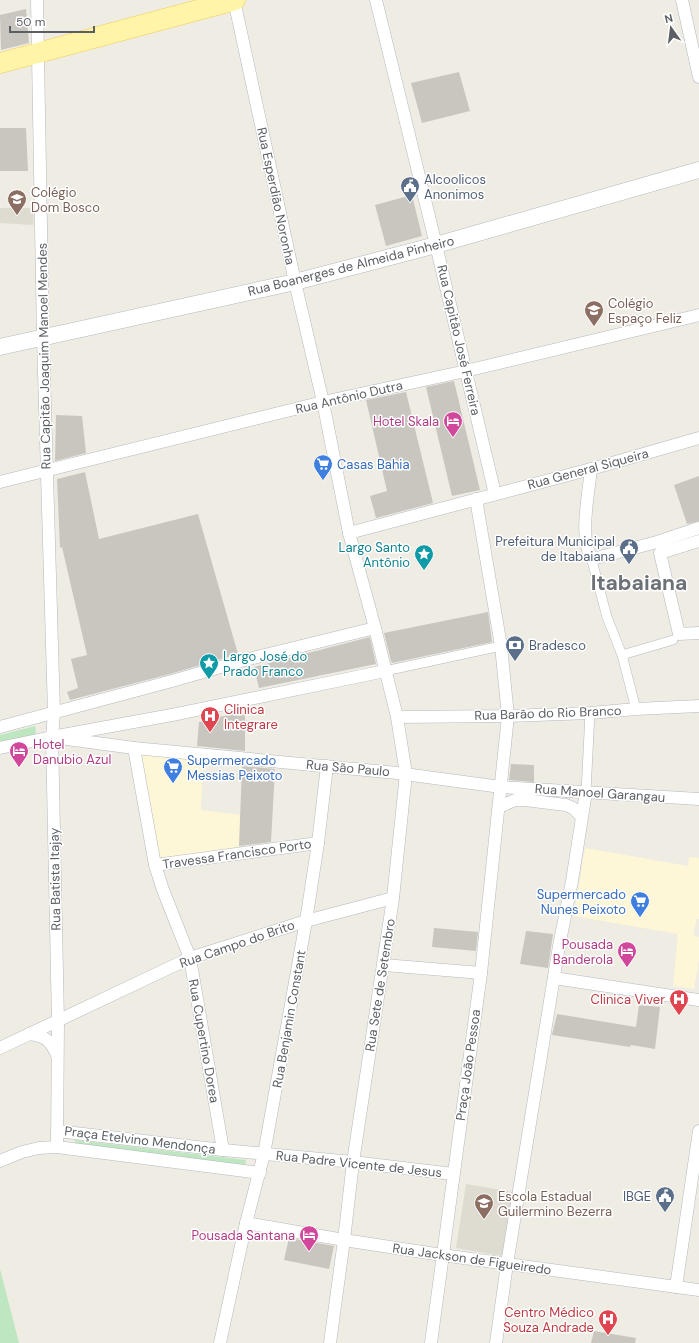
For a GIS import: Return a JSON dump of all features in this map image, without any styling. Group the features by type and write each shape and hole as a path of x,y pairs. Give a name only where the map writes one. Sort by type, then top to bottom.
{"main road":[{"path":"0,63 234,0"}],"street":[{"name":"Rua Capitão Joaquim Manoel Mendes","path":"37,0 43,338 54,713 52,737"},
{"name":"Rua Esperdião Noronha","path":"234,0 295,282 323,402 349,533"},
{"name":"Rua Capitão José Ferreira","path":"376,0 495,494"},
{"path":"682,0 699,77"},
{"name":"Rua Boanerges de Almeida Pinheiro","path":"0,347 295,282 436,245 699,170"},
{"name":"Rua Antônio Dutra","path":"0,482 323,402 466,371 699,315"},
{"name":"Rua General Siqueira","path":"476,499 591,469 699,438"},
{"path":"591,469 585,531 587,551 594,557 607,617 622,655 636,709"},
{"path":"0,727 245,660 375,628 349,533 476,499"},
{"name":"Praça João Pessoa","path":"431,1343 481,973 508,716 501,646 476,499"},
{"path":"655,547 699,528"},
{"path":"594,557 699,541"},
{"path":"655,547 676,637"},
{"name":"Rua Sete de Setembro","path":"330,1343 353,1162 393,898 406,774 397,717 375,628"},
{"path":"622,655 676,637 699,633"},
{"path":"676,637 699,639"},
{"path":"0,748 177,714 501,646"},
{"name":"Rua Barão do Rio Branco","path":"397,717 508,716 590,713 699,706"},
{"path":"496,1343 507,1264 586,792 590,713"},
{"name":"Rua São Paulo","path":"52,737 134,748 406,774 501,787"},
{"name":"Rua Batista Itajay","path":"52,737 58,1021"},
{"name":"Rua Cupertino Dorea","path":"134,748 155,865 163,890 190,958 223,1150"},
{"name":"Rua Benjamin Constant","path":"264,1154 306,921 318,843 327,766"},
{"name":"Rua Manoel Garangau","path":"501,787 699,799"},
{"path":"499,807 515,800 525,800 573,808 581,816"},
{"name":"Travessa Francisco Porto","path":"155,865 318,843"},
{"name":"Rua Campo do Brito","path":"0,1048 190,958 306,921 393,898"},
{"path":"384,965 481,973"},
{"path":"554,978 699,1000"},
{"name":"Praça Etelvino Mendonça","path":"58,1021 57,1131 264,1154"},
{"path":"29,1034 38,1035 47,1039 52,1045 57,1056"},
{"path":"57,1131 57,1147"},
{"path":"676,1287 699,1131"},
{"name":"Praça Etelvino Mendonça","path":"0,1161 22,1152 39,1148 57,1147 260,1173"},
{"path":"220,1343 246,1222 264,1154"},
{"name":"Rua Padre Vicente de Jesus","path":"264,1154 353,1162 453,1174"},
{"name":"Rua Jackson de Figueiredo","path":"246,1222 344,1240 442,1255 699,1290"}],"shaded area":[{"name":"Colégio Dom Bosco","path":"0,208 34,208 33,225 0,223"},
{"name":"Supermercado Messias Peixoto","path":"139,753 203,758 201,810 241,815 239,849 158,860"},
{"name":"Supermercado Nunes Peixoto","path":"585,848 688,866 689,857 699,858 699,919 697,919 693,935 699,937 699,959 694,989 673,986 678,934 574,916"},
{"name":"Escola Estadual Guilermino Bezerra","path":"466,1184 513,1192 502,1256 456,1248"}],"green space":[{"path":"35,726 36,734 0,743 0,735"},
{"path":"75,1140 246,1160 245,1165 76,1145"},
{"path":"0,1269 19,1343 0,1343"}],"building":[{"path":"26,9 29,43 1,50 0,15"},
{"path":"459,72 470,111 422,123 411,83"},
{"path":"0,128 26,128 28,171 0,171"},
{"path":"412,195 422,236 386,246 375,205"},
{"name":"Hotel Skala","path":"454,381 480,490 452,496 426,387"},
{"path":"406,392 433,503 376,518 370,496 387,491 366,400"},
{"path":"56,415 82,416 86,453 55,461"},
{"path":"85,472 99,539 198,514 238,654 170,674 70,700 67,692 78,688 71,659 87,655 62,547 60,548 57,479"},
{"path":"699,476 699,521 687,524 674,485"},
{"path":"488,612 492,642 392,663 384,633"},
{"path":"370,637 376,664 259,688 254,667"},
{"path":"245,711 245,751 197,746 199,722"},
{"path":"511,764 534,765 534,782 509,780"},
{"path":"242,766 275,769 271,842 239,846"},
{"path":"434,928 478,932 476,951 432,947"},
{"path":"526,931 553,934 548,968 520,964"},
{"path":"639,1005 660,1007 655,1049 631,1045 630,1047 552,1035 557,1014 636,1027"},
{"name":"Pousada Santana","path":"289,1238 334,1246 329,1269 284,1260"},
{"name":"Centro Médico Souza Andrade","path":"594,1331 636,1338 635,1343 591,1343"}],"place":[{"name":"Alcoolicos Anonimos","path":"410,203"},
{"name":"Colégio Dom Bosco","path":"17,216"},
{"name":"Colégio Espaço Feliz","path":"594,327"},
{"name":"Hotel Skala","path":"453,438"},
{"name":"Casas Bahia","path":"323,481"},
{"name":"Prefeitura Municipal de Itabaiana","path":"629,565"},
{"name":"Largo Santo Antônio","path":"424,571"},
{"name":"Bradesco","path":"515,662"},
{"name":"Largo José do Prado Franco","path":"209,680"},
{"name":"Clinica Integrare","path":"210,733"},
{"name":"Hotel Danubio Azul","path":"19,768"},
{"name":"Supermercado Messias Peixoto","path":"173,784"},
{"name":"Supermercado Nunes Peixoto","path":"640,918"},
{"name":"Pousada Banderola","path":"627,968"},
{"name":"Clinica Viver","path":"679,1016"},
{"name":"IBGE","path":"665,1213"},
{"name":"Escola Estadual Guilermino Bezerra","path":"484,1220"},
{"name":"Pousada Santana","path":"309,1252"},
{"name":"Centro Médico Souza Andrade","path":"608,1336"}],"district":[{"name":"Itabaiana","path":"639,583"}]}
